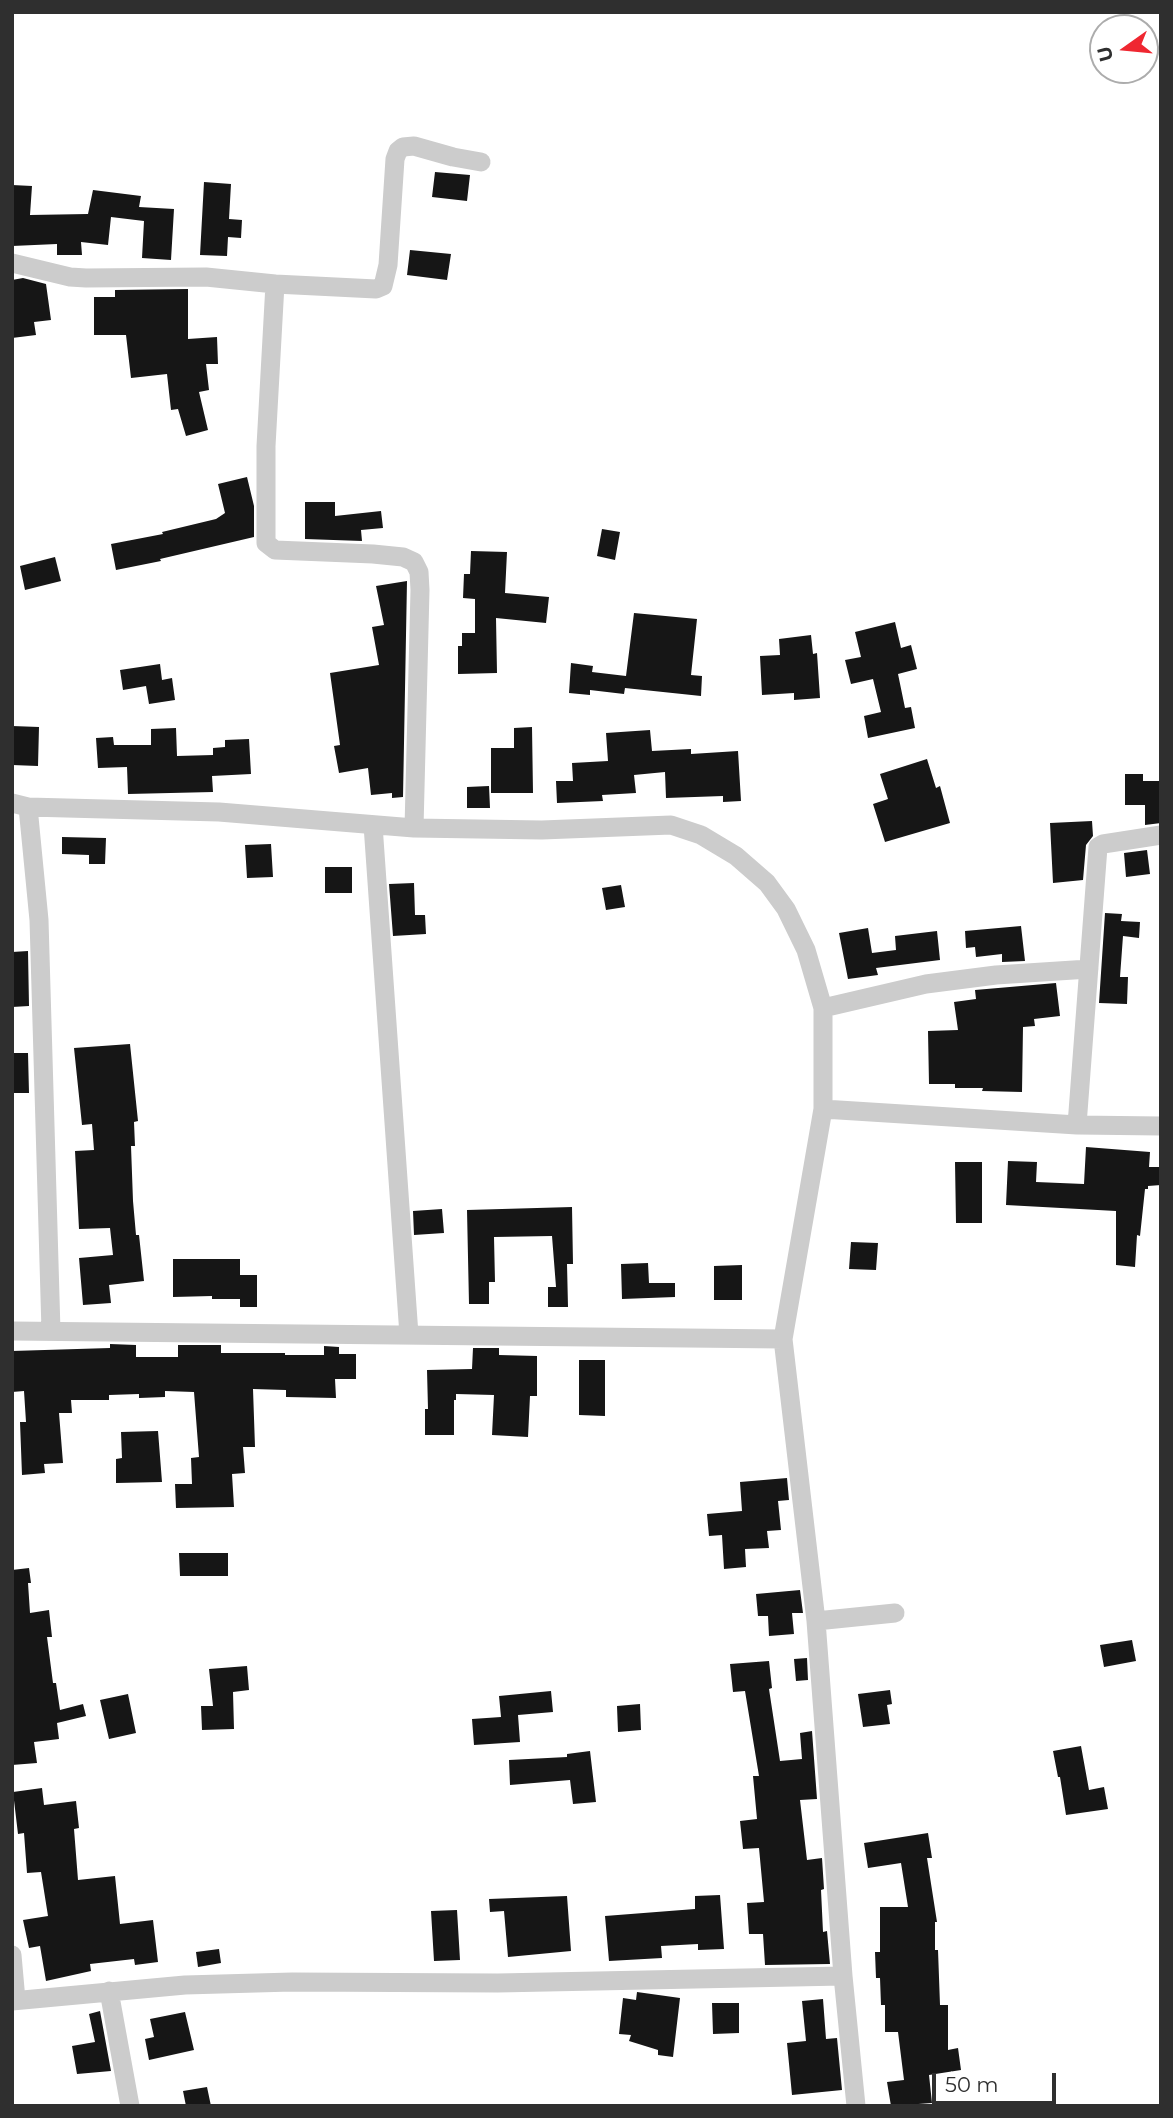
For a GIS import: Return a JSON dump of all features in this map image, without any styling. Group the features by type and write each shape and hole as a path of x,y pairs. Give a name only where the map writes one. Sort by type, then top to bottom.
{"street":[{"path":"12,263 70,277 205,277 376,289 383,286 388,265 395,159 398,151 403,147 414,146 481,162"},
{"path":"275,284 266,446 266,543 275,550 373,554 403,557 414,562 419,572 420,590 414,828"},
{"path":"51,1331 38,920 20,805 219,812 414,828 542,830 671,825 701,835 736,856 767,883 786,909 806,950 823,1008 823,1109 783,1339 816,1621 843,1976 856,2106"},
{"path":"373,825 409,1335"},
{"path":"1077,1125 1098,847 1161,835"},
{"path":"823,1008 926,984 996,975 1089,969"},
{"path":"823,1109 1077,1125 1161,1126"},
{"path":"12,1331 783,1339"},
{"path":"816,1621 895,1613"},
{"path":"12,1955 14,2001 185,1985 292,1982 498,1983 843,1976"},
{"path":"109,1991 130,2106"}],"building":[{"path":"435,172 470,175 467,201 432,197"},
{"path":"204,182 231,184 229,219 242,220 241,238 228,237 227,256 200,255"},
{"path":"12,185 32,186 30,215 88,214 93,190 141,196 139,207 174,209 171,260 142,258 144,221 111,217 108,245 81,242 82,255 57,255 57,244 12,246"},
{"path":"410,250 451,254 447,280 407,275"},
{"path":"23,278 46,284 51,320 34,322 36,335 12,338 12,280"},
{"path":"188,289 188,339 217,337 218,364 206,364 209,390 199,392 208,430 186,436 178,409 171,410 167,374 131,378 126,335 94,335 94,297 115,297 115,290"},
{"path":"247,477 254,506 254,537 116,570 111,544 163,534 162,532 216,519 225,513 218,484"},
{"path":"305,502 335,502 335,516 381,511 383,528 361,530 362,541 305,539"},
{"path":"602,529 620,532 615,560 597,556"},
{"path":"471,551 507,552 505,593 549,597 546,623 496,618 497,673 458,674 458,646 462,646 462,633 475,633 475,599 463,598 464,574 470,574"},
{"path":"55,557 61,581 25,590 20,566"},
{"path":"407,581 403,797 392,798 392,793 371,795 368,768 339,773 334,746 340,745 330,673 379,665 372,627 384,625 376,586"},
{"path":"634,613 697,619 691,675 702,676 701,696 625,688 624,694 590,690 590,695 569,693 571,663 593,666 592,672 626,676"},
{"path":"895,622 901,648 911,645 917,669 898,674 905,708 911,707 915,728 868,738 864,716 881,712 873,679 851,684 845,660 861,657 855,632"},
{"path":"811,635 813,654 817,653 820,698 794,700 794,693 762,695 760,656 780,655 779,639"},
{"path":"160,664 162,680 172,678 175,700 149,704 146,686 123,690 120,670"},
{"path":"12,726 39,727 38,766 12,765"},
{"path":"532,727 533,793 491,793 491,748 514,748 514,728"},
{"path":"176,728 177,756 213,755 213,748 225,747 225,740 249,739 251,774 212,776 213,792 128,794 127,767 98,768 96,738 113,737 114,745 151,745 151,729"},
{"path":"650,730 652,751 691,749 691,754 738,751 741,801 723,802 723,796 666,798 665,772 634,775 636,793 602,795 603,801 557,803 556,781 573,781 572,763 608,761 606,733"},
{"path":"927,759 936,788 940,786 950,823 885,842 873,804 888,799 880,774"},
{"path":"1125,774 1143,774 1143,781 1159,781 1161,823 1145,825 1145,805 1125,805"},
{"path":"489,786 490,808 467,808 467,787"},
{"path":"1092,821 1093,836 1086,845 1083,880 1053,883 1050,823"},
{"path":"62,837 106,838 105,864 89,864 89,855 62,854"},
{"path":"271,844 273,877 247,878 245,845"},
{"path":"1147,850 1150,874 1126,877 1124,853"},
{"path":"325,867 352,867 352,893 325,893"},
{"path":"414,883 415,915 425,915 426,934 393,936 389,884"},
{"path":"621,885 625,907 606,910 602,888"},
{"path":"1105,913 1122,914 1121,921 1140,922 1139,938 1123,936 1120,977 1128,977 1127,1004 1099,1003"},
{"path":"1021,926 1025,961 1002,962 1002,954 976,957 975,947 966,948 965,931"},
{"path":"868,928 872,953 896,950 895,936 937,931 940,960 876,968 878,975 848,979 839,933"},
{"path":"28,951 29,1006 12,1007 12,952"},
{"path":"1056,983 1060,1016 1034,1019 1035,1026 1023,1027 1022,1092 982,1091 983,1088 955,1088 955,1084 929,1084 928,1031 958,1030 954,1002 976,999 975,990"},
{"path":"130,1044 138,1121 134,1122 135,1146 131,1146 133,1201 144,1281 109,1285 111,1303 83,1305 79,1258 113,1255 110,1228 79,1229 75,1151 94,1150 92,1124 82,1125 74,1048"},
{"path":"12,1053 28,1053 29,1093 12,1093"},
{"path":"1086,1147 1150,1152 1149,1167 1161,1167 1161,1185 1148,1186 1148,1189 1145,1189 1135,1267 1116,1265 1116,1211 1006,1205 1008,1161 1037,1162 1036,1182 1084,1184"},
{"path":"955,1162 982,1162 982,1223 956,1223"},
{"path":"572,1207 573,1264 567,1264 568,1307 548,1307 548,1287 556,1287 552,1236 494,1237 495,1282 489,1282 489,1304 469,1304 467,1210"},
{"path":"442,1209 444,1233 414,1235 413,1211"},
{"path":"851,1242 878,1243 876,1270 849,1269"},
{"path":"173,1259 240,1259 240,1275 257,1275 257,1307 240,1307 240,1299 212,1299 212,1296 173,1297"},
{"path":"648,1263 649,1283 675,1283 675,1297 622,1299 621,1264"},
{"path":"742,1265 742,1300 714,1300 714,1266"},
{"path":"110,1344 136,1345 136,1357 178,1357 178,1345 221,1345 221,1353 285,1355 324,1355 324,1346 339,1347 339,1354 356,1354 356,1379 335,1379 336,1398 286,1397 286,1390 253,1389 255,1447 243,1447 245,1473 232,1474 234,1507 176,1508 175,1484 192,1484 191,1458 199,1457 194,1392 165,1391 165,1397 139,1398 139,1394 109,1395 109,1400 71,1400 72,1413 59,1413 63,1463 44,1464 45,1473 22,1475 20,1422 26,1422 24,1391 12,1392 12,1351 110,1348"},
{"path":"473,1348 499,1348 499,1355 537,1356 537,1396 530,1396 528,1437 492,1435 494,1395 456,1394 454,1435 425,1435 425,1409 428,1409 427,1370 472,1369"},
{"path":"579,1360 605,1360 605,1416 579,1415"},
{"path":"158,1431 162,1482 116,1483 116,1459 122,1458 121,1432"},
{"path":"787,1478 789,1500 778,1501 781,1530 767,1531 769,1548 745,1549 746,1567 724,1569 722,1535 709,1536 707,1514 742,1511 740,1482"},
{"path":"179,1553 228,1553 228,1576 180,1576"},
{"path":"29,1568 30,1613 49,1610 52,1637 47,1637 53,1683 56,1683 60,1710 83,1704 86,1716 57,1723 59,1739 34,1742 37,1763 12,1765 12,1570"},
{"path":"800,1590 803,1613 792,1613 794,1634 769,1636 768,1616 758,1616 756,1594"},
{"path":"1132,1640 1136,1661 1104,1667 1100,1645"},
{"path":"807,1658 808,1680 796,1681 794,1659"},
{"path":"769,1661 772,1688 769,1689 780,1761 802,1759 800,1733 812,1731 817,1799 800,1800 807,1860 822,1858 823,1932 827,1931 830,1964 765,1965 763,1934 749,1934 747,1903 764,1902 759,1848 743,1849 740,1821 757,1819 753,1776 759,1776 745,1691 733,1692 730,1664"},
{"path":"247,1666 249,1690 233,1692 234,1729 202,1730 201,1706 213,1706 209,1669"},
{"path":"890,1690 892,1704 887,1705 890,1724 863,1727 858,1694"},
{"path":"551,1691 553,1712 518,1715 520,1742 474,1745 472,1719 501,1717 499,1696"},
{"path":"128,1694 136,1733 109,1739 100,1700"},
{"path":"640,1704 641,1730 618,1732 617,1706"},
{"path":"1081,1746 1089,1790 1104,1787 1108,1809 1066,1815 1053,1751"},
{"path":"590,1751 596,1802 573,1804 570,1780 510,1785 509,1760 567,1757 567,1754"},
{"path":"42,1788 44,1805 76,1801 79,1828 74,1829 78,1880 115,1876 120,1924 153,1920 158,1962 135,1965 134,1959 90,1964 91,1971 46,1981 40,1946 29,1948 23,1920 48,1916 41,1872 27,1873 24,1833 18,1834 13,1792"},
{"path":"928,1833 932,1858 927,1858 937,1922 935,1950 938,1950 940,2005 948,2005 948,2050 958,2048 961,2070 929,2075 932,2103 891,2106 887,2082 904,2080 898,2032 885,2032 885,2005 881,2005 875,1952 880,1952 880,1907 908,1907 901,1863 868,1868 864,1843"},
{"path":"720,1895 724,1949 698,1950 698,1944 661,1946 662,1958 609,1961 605,1916 695,1909 695,1896"},
{"path":"567,1896 571,1951 508,1957 504,1911 490,1912 489,1899"},
{"path":"457,1910 460,1960 434,1961 431,1911"},
{"path":"219,1949 221,1963 198,1967 196,1952"},
{"path":"637,1992 680,1998 673,2057 658,2055 658,2050 629,2041 631,2035 619,2034 623,1998 636,2000"},
{"path":"823,1999 826,2039 837,2038 842,2090 792,2095 787,2043 806,2041 802,2001"},
{"path":"712,2003 739,2003 739,2033 713,2034"},
{"path":"100,2011 111,2071 77,2074 72,2046 95,2042 89,2014"},
{"path":"185,2012 194,2050 149,2060 145,2039 154,2037 150,2019"},
{"path":"207,2087 211,2106 186,2106 183,2091"}]}
